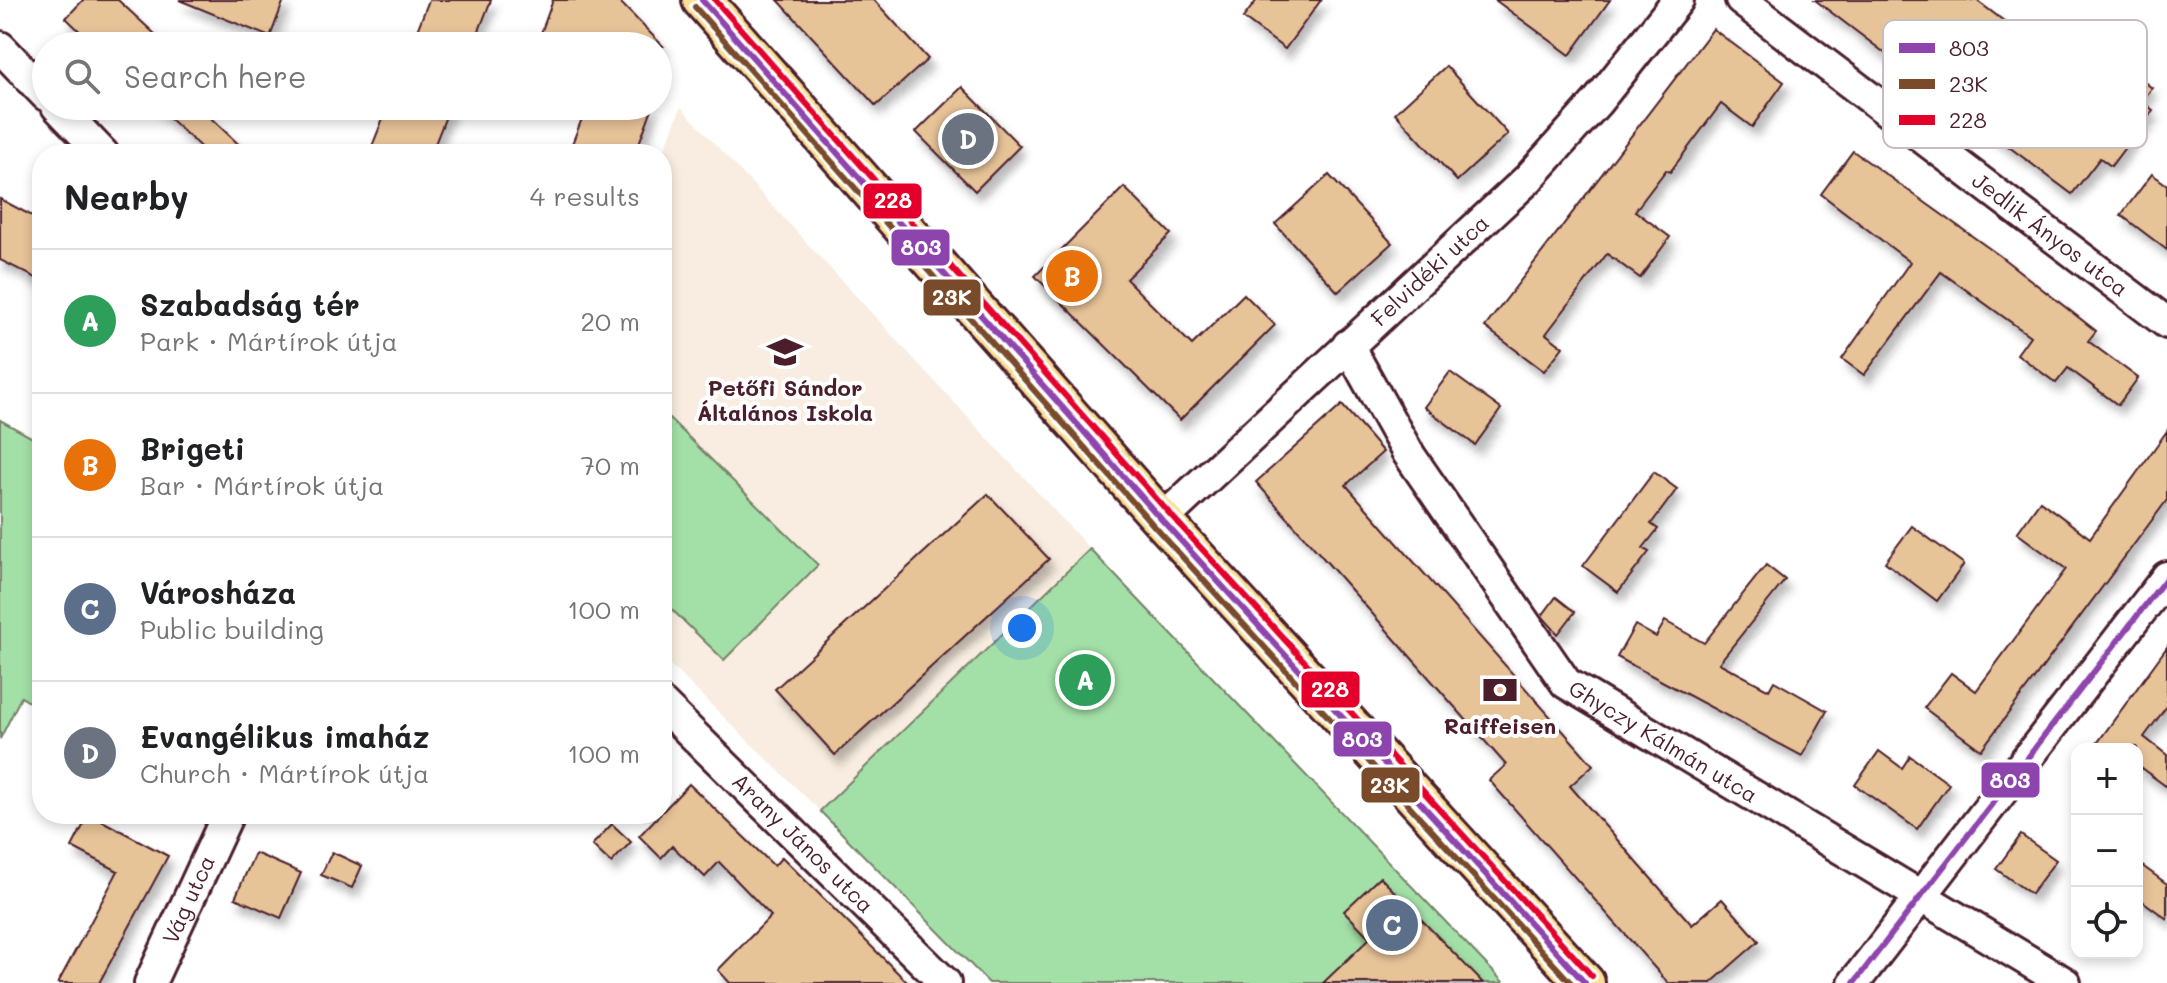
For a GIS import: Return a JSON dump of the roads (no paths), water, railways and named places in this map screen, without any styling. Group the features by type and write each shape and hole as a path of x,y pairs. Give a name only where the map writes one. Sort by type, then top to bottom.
{"main road":[{"path":"702,0 1162,520 1585,983"}],"street":[{"name":"Felvidéki utca","path":"1162,520 1528,179 1597,102 1678,0"},
{"name":"Jedlik Ányos utca","path":"1741,0 1883,108"},
{"path":"0,47 32,80"},
{"path":"70,120 93,144"},
{"name":"Jedlik Ányos utca","path":"1936,148 2167,323"},
{"name":"Ghyczy Kálmán utca","path":"1348,345 1408,453 1566,683 2065,983"},
{"path":"1854,983 2167,577"},
{"name":"Arany János utca","path":"672,714 945,983"},
{"name":"Vág utca","path":"150,983 223,824"}],"place":[{"name":"Evangélikus imaház","path":"968,139"},
{"name":"Brigeti","path":"1072,276"},
{"name":"Petőfi Sándor Általános Iskola","path":"785,352"},
{"name":"Szabadság tér","path":"1085,680"},
{"name":"Raiffeisen","path":"1500,690"},
{"name":"Városháza","path":"1392,925"}]}
